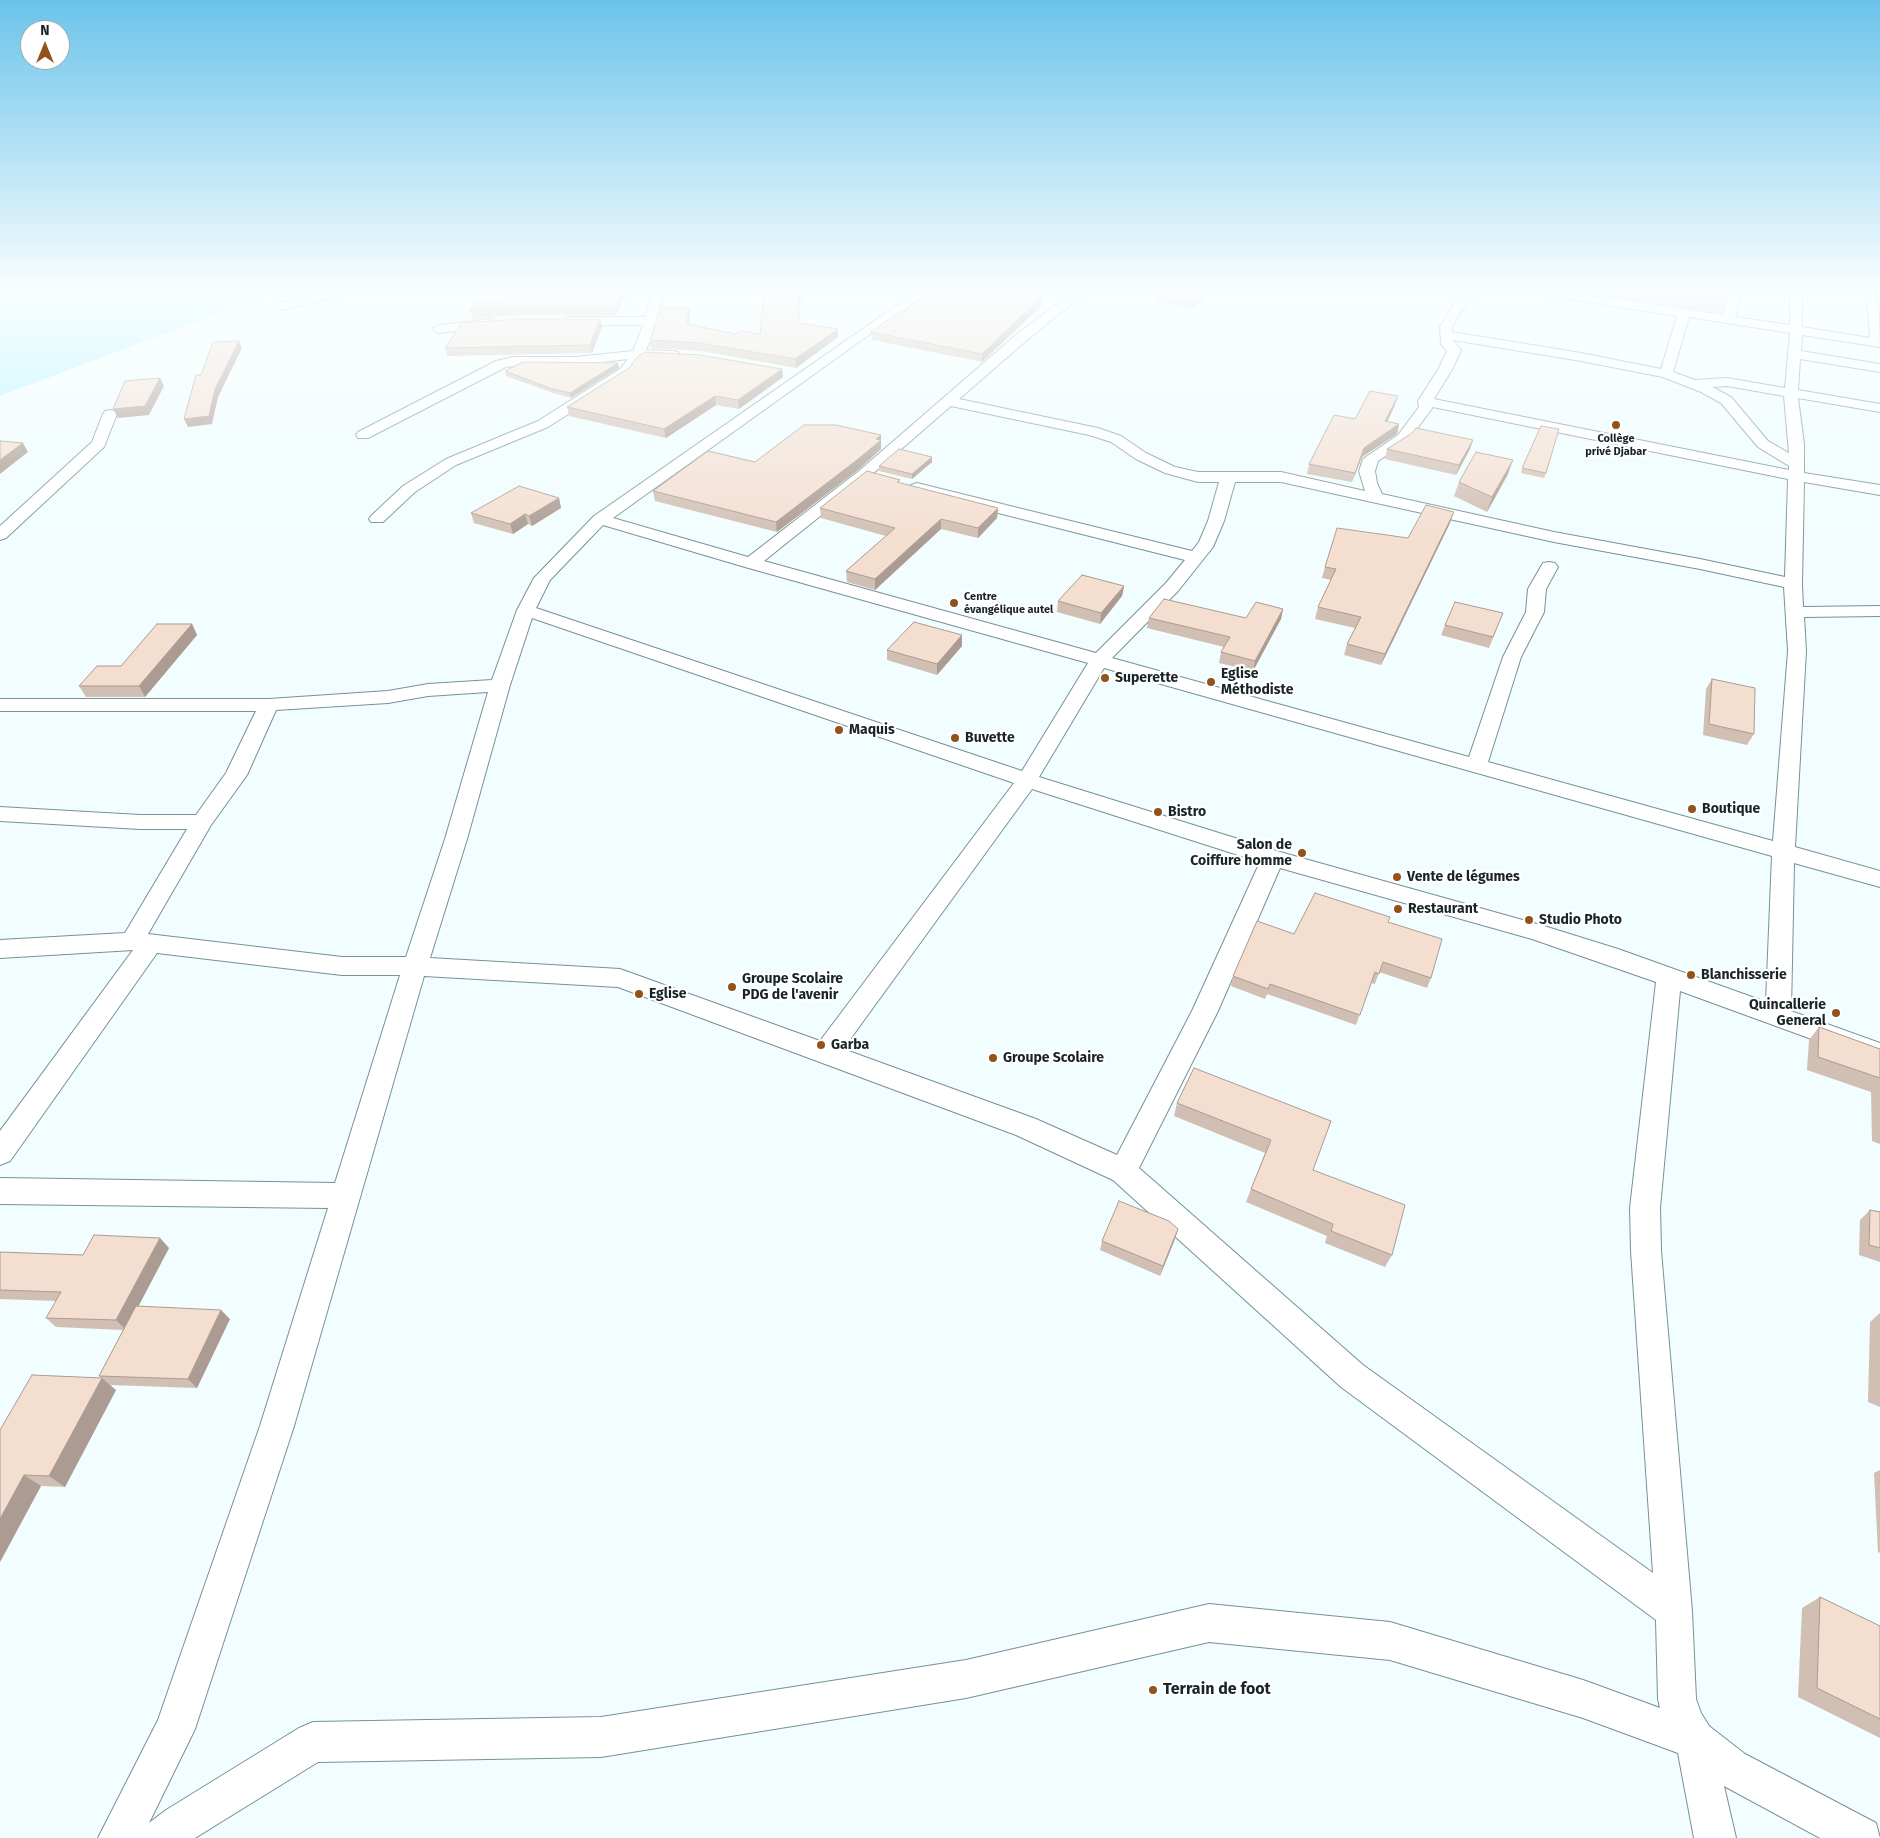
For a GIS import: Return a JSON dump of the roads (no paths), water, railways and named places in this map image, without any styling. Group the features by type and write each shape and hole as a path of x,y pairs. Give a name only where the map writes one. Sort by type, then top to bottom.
{"street":[{"path":"363,435 480,375"},
{"path":"377,519 409,489 451,462 543,424 620,375"},
{"path":"119,1838 174,1729 277,1426 415,966 456,839 500,685 526,610 543,578 600,519 803,375"},
{"path":"751,563 864,474 979,375"},
{"path":"1376,498 1369,483 1367,471 1372,459 1403,438 1426,407 1425,401 1442,375"},
{"path":"1668,375 1714,392 1726,400 1764,444 1795,470"},
{"path":"1778,1016 1783,852 1797,651 1793,584 1797,444 1791,394 1792,375"},
{"path":"1694,385 1704,382 1728,382 1880,408"},
{"path":"949,401 1093,431 1116,439 1141,456 1170,470 1198,477 1281,477 1554,537 1700,564 1793,584"},
{"path":"1425,401 1795,470 1880,490"},
{"path":"0,535 99,444 110,414"},
{"path":"864,474 883,479"},
{"path":"826,1052 1027,780 1099,661 1172,587 1207,543 1216,521 1228,478"},
{"path":"902,484 1194,557"},
{"path":"600,519 1099,661 1880,879"},
{"path":"1476,766 1512,657 1535,612 1537,589 1549,567"},
{"path":"526,610 1027,780 1273,858 1536,932 1609,955 1880,1054"},
{"path":"1795,612 1880,611"},
{"path":"0,704 269,705 388,697 428,690 500,685"},
{"path":"0,1153 142,942 202,822 236,775 269,705"},
{"path":"0,814 140,822 202,822"},
{"path":"1123,1171 1205,1011 1273,858"},
{"path":"0,949 142,942 333,965 415,966 620,978 826,1052 1026,1127 1123,1171 1352,1376 1674,1611"},
{"path":"1669,978 1645,1208 1653,1358 1674,1611 1677,1699 1684,1722 1695,1740 1715,1838"},
{"path":"0,1191 346,1196"},
{"path":"162,1838 180,1824 313,1742 601,1737 966,1679 1209,1623 1390,1641 1583,1699 1695,1740 1731,1768 1862,1838"}],"place":[{"name":"Collège privé Djabar","path":"1616,425"},
{"name":"Centre évangélique autel","path":"954,603"},
{"name":"Superette","path":"1105,678"},
{"name":"Eglise Méthodiste","path":"1211,682"},
{"name":"Maquis","path":"839,730"},
{"name":"Buvette","path":"955,738"},
{"name":"Boutique","path":"1692,809"},
{"name":"Bistro","path":"1158,812"},
{"name":"Salon de Coiffure homme","path":"1302,853"},
{"name":"Vente de légumes","path":"1397,877"},
{"name":"Restaurant","path":"1398,909"},
{"name":"Studio Photo","path":"1529,920"},
{"name":"Blanchisserie","path":"1691,975"},
{"name":"Groupe Scolaire PDG de l'avenir","path":"732,987"},
{"name":"Eglise","path":"639,994"},
{"name":"Quincallerie General","path":"1836,1013"},
{"name":"Garba","path":"821,1045"},
{"name":"Groupe Scolaire","path":"993,1058"},
{"name":"Terrain de foot","path":"1153,1690"}]}
